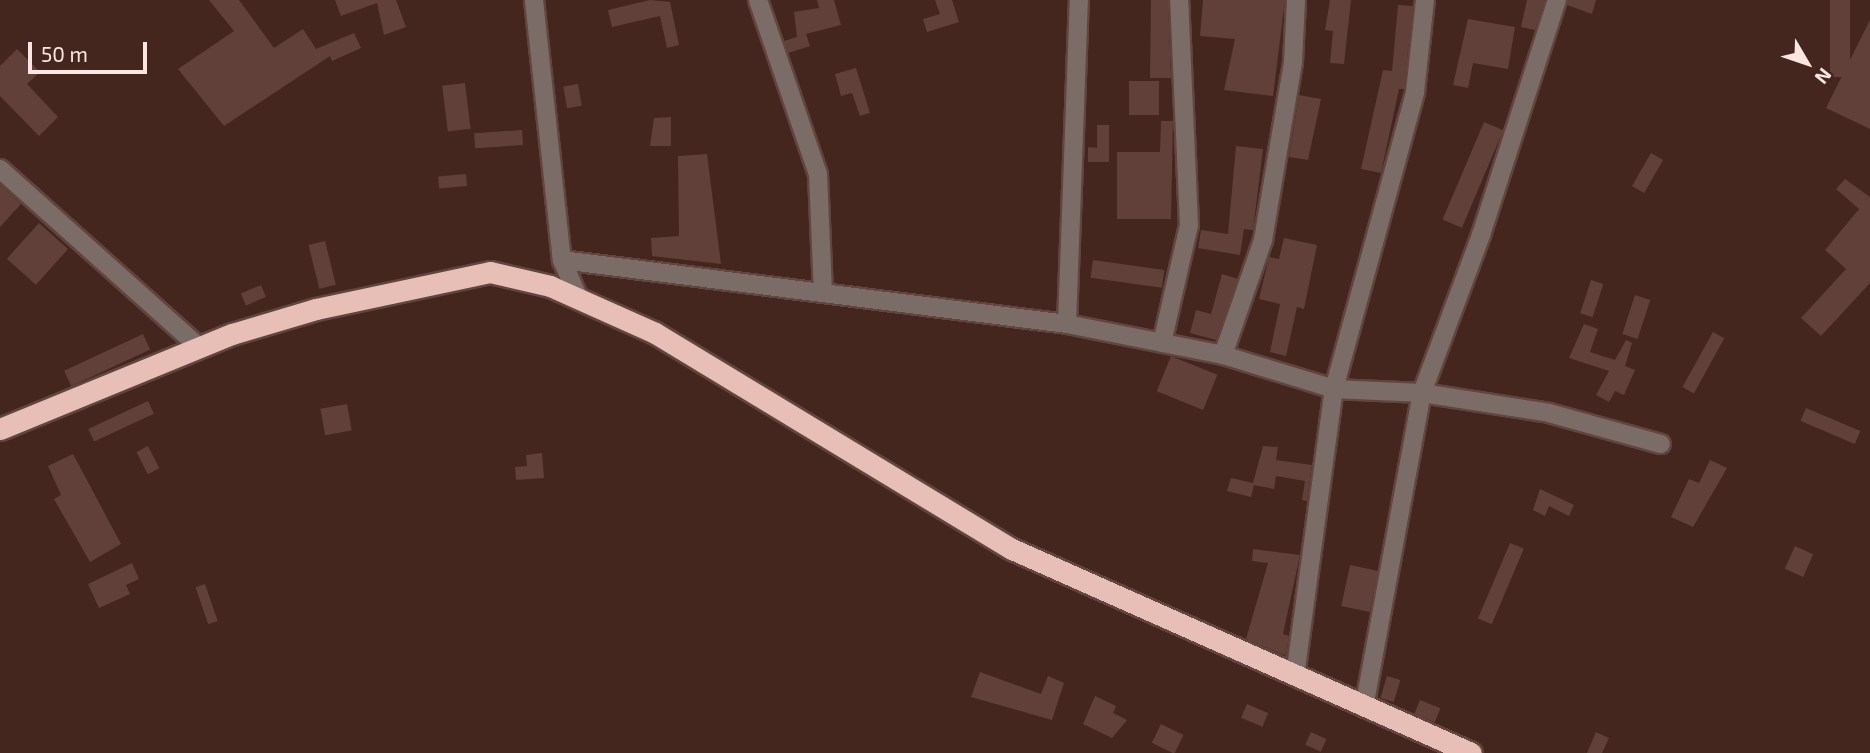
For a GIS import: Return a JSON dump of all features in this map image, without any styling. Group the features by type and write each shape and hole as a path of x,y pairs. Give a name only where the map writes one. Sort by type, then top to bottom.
{"highway":[{"path":"0,429 199,347 316,309 490,272 579,299 655,333 1012,549 1364,708 1471,753"}],"street":[{"path":"534,0 562,260 579,299"},
{"path":"758,0 818,174 823,293"},
{"path":"1067,324 1079,0"},
{"path":"1162,343 1189,226 1179,0"},
{"path":"1223,355 1263,240 1293,62 1296,0"},
{"path":"1295,676 1334,389 1415,92 1425,0"},
{"path":"1364,708 1422,393 1481,235 1557,0"},
{"path":"0,169 199,347"},
{"path":"562,260 1067,324 1223,355 1334,389 1422,393 1549,413 1661,444"}],"building":[{"path":"209,0 239,0 274,48 303,29 316,49 354,33 361,48 332,61 330,56 224,126 178,69 234,31"},
{"path":"335,0 396,0 406,27 384,35 377,3 341,16"},
{"path":"650,0 670,2 679,45 667,48 660,16 612,27 608,10"},
{"path":"817,0 834,0 841,25 806,34 810,46 788,53 784,41 797,37 794,12 819,8"},
{"path":"935,0 952,0 959,22 927,32 923,19 940,14"},
{"path":"1151,0 1168,0 1171,78 1150,78"},
{"path":"1203,0 1285,0 1273,96 1224,90 1235,39 1200,36"},
{"path":"1330,0 1351,0 1344,64 1330,63 1333,31 1325,30"},
{"path":"1527,0 1545,0 1535,30 1521,27"},
{"path":"1568,0 1596,0 1592,14 1567,5"},
{"path":"1830,0 1850,0 1850,77 1830,77"},
{"path":"1398,5 1413,6 1404,89 1399,89 1381,173 1361,169 1383,70 1392,71"},
{"path":"1468,19 1515,27 1508,69 1473,63 1468,88 1453,85"},
{"path":"1870,20 1870,129 1826,108"},
{"path":"17,49 40,72 27,84 58,117 39,136 0,96 0,66"},
{"path":"856,68 870,113 860,116 852,93 841,96 835,74"},
{"path":"1129,81 1159,81 1159,115 1129,115"},
{"path":"465,83 471,129 448,131 442,86"},
{"path":"578,84 582,106 567,108 563,87"},
{"path":"1299,95 1321,99 1308,160 1289,157"},
{"path":"671,117 671,146 650,146 654,118"},
{"path":"1161,121 1173,121 1171,219 1117,219 1117,152 1160,152"},
{"path":"1484,122 1503,130 1462,228 1443,220"},
{"path":"1097,125 1109,125 1109,162 1088,162 1088,147 1097,148"},
{"path":"522,130 523,145 475,148 474,133"},
{"path":"1236,146 1263,149 1253,230 1244,229 1240,255 1198,248 1201,230 1228,234"},
{"path":"1651,153 1663,160 1644,193 1632,186"},
{"path":"707,154 721,264 652,256 651,238 679,236 678,156"},
{"path":"466,174 467,186 439,188 438,176"},
{"path":"1845,179 1870,197 1870,283 1821,336 1801,318 1846,269 1825,250 1859,209 1836,189"},
{"path":"0,185 21,204 0,227"},
{"path":"39,223 68,249 36,285 7,259"},
{"path":"1284,238 1317,245 1304,309 1297,307 1286,356 1270,352 1280,304 1259,299 1269,257 1279,259"},
{"path":"325,241 336,285 319,289 309,245"},
{"path":"1093,260 1164,270 1162,288 1090,278"},
{"path":"1222,274 1238,279 1216,340 1190,333 1196,310 1211,314"},
{"path":"1591,280 1603,284 1593,317 1580,313"},
{"path":"261,285 266,297 246,306 241,294"},
{"path":"1635,295 1650,300 1638,339 1622,334"},
{"path":"1584,324 1598,329 1590,352 1615,360 1626,340 1632,343 1625,366 1635,370 1624,395 1615,391 1609,402 1596,395 1609,371 1569,358"},
{"path":"1713,332 1724,338 1694,393 1682,387"},
{"path":"143,334 150,349 71,386 64,371"},
{"path":"1171,356 1217,375 1203,410 1157,391"},
{"path":"148,401 154,414 94,442 88,429"},
{"path":"347,404 352,431 325,435 320,409"},
{"path":"1806,408 1860,431 1855,444 1801,421"},
{"path":"148,446 159,468 148,474 136,452"},
{"path":"1263,446 1278,447 1276,460 1312,465 1307,501 1302,500 1305,481 1276,476 1274,489 1254,485 1251,497 1227,491 1231,478 1253,483"},
{"path":"542,453 544,478 516,480 515,467 527,466 526,455"},
{"path":"73,454 121,544 90,562 54,499 61,495 48,466"},
{"path":"1710,460 1727,468 1693,527 1671,517 1689,479 1699,483"},
{"path":"1540,489 1574,505 1569,516 1549,506 1545,516 1533,510"},
{"path":"1510,543 1524,549 1492,624 1478,618"},
{"path":"1795,546 1813,554 1803,577 1785,569"},
{"path":"1253,549 1300,555 1283,634 1289,636 1286,656 1246,639 1268,563 1252,561"},
{"path":"132,563 139,579 126,585 130,594 99,608 88,584"},
{"path":"1350,565 1378,571 1370,612 1341,606"},
{"path":"205,584 218,621 208,624 196,587"},
{"path":"980,672 1041,694 1048,676 1064,683 1052,720 971,697"},
{"path":"1387,676 1400,680 1394,702 1380,698"},
{"path":"1095,696 1116,706 1113,713 1127,720 1112,738 1083,724"},
{"path":"1420,700 1440,708 1435,722 1414,714"},
{"path":"1247,704 1268,713 1262,727 1241,718"},
{"path":"1161,724 1183,735 1175,753 1152,743"},
{"path":"1311,732 1327,739 1321,752 1305,745"},
{"path":"1596,732 1609,738 1602,753 1587,753"}]}
